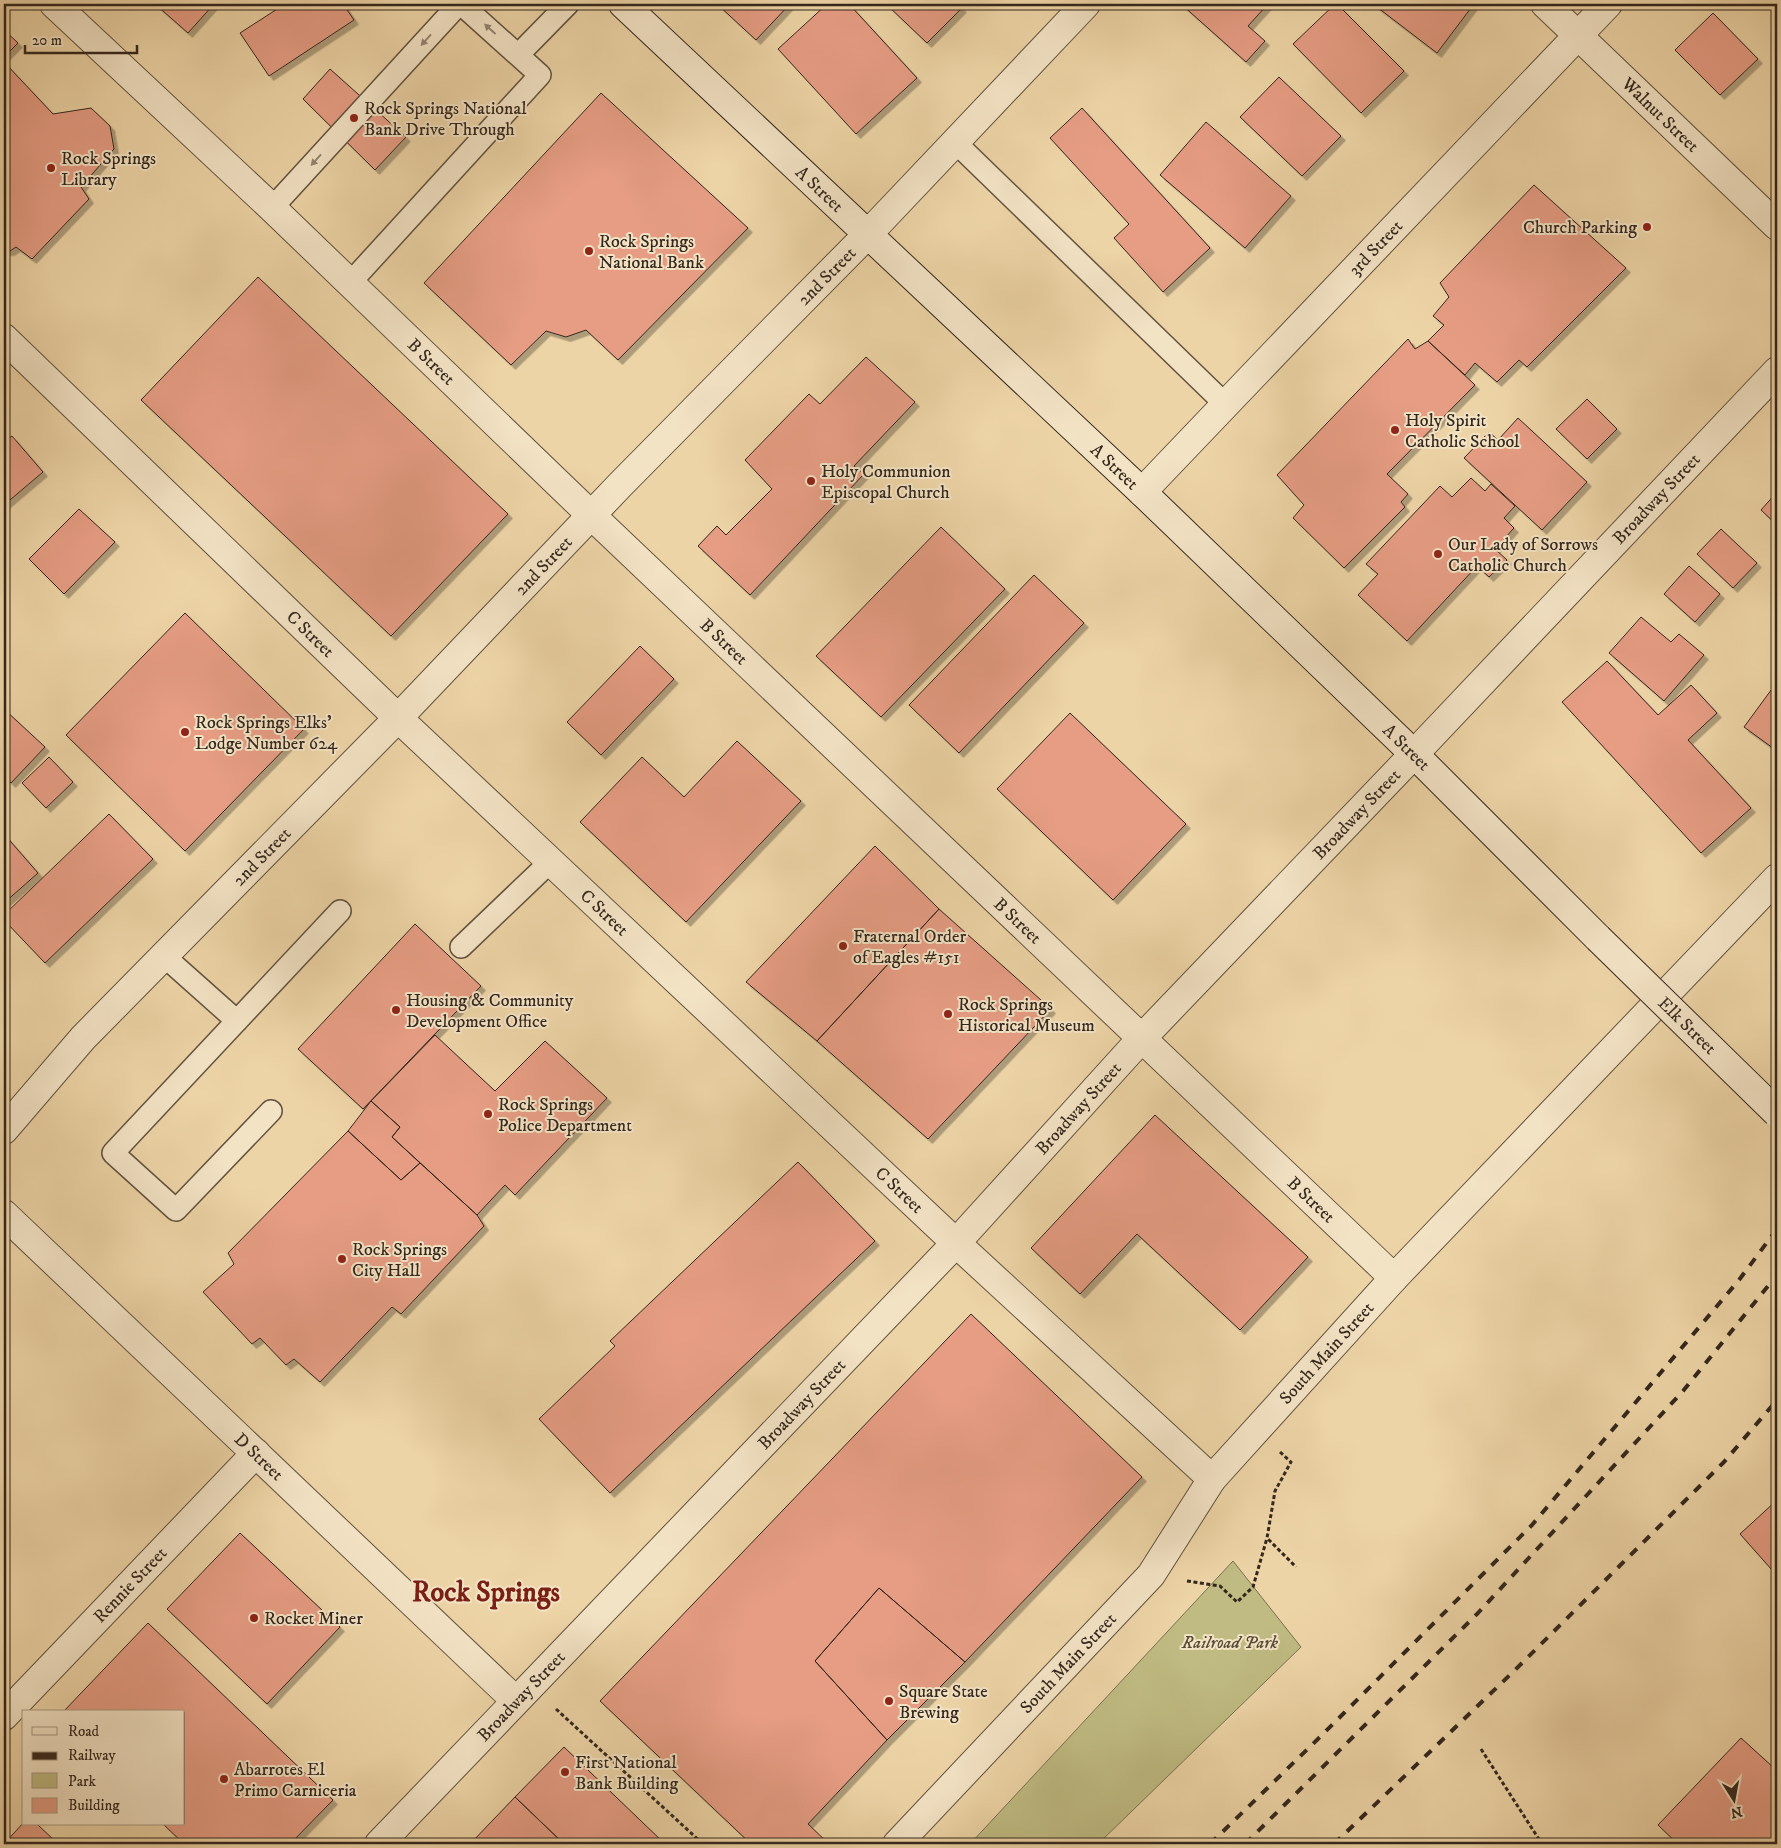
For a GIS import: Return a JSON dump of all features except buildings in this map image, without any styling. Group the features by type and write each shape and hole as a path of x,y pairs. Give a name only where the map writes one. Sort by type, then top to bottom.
{"street":[{"name":"A Street","path":"623,4 1142,492 1414,754 1598,938"},
{"name":"2nd Street","path":"4,1130 83,1038 398,718 591,515 868,235 1086,4"},
{"name":"Walnut Street","path":"1545,4 1777,226"},
{"name":"3rd Street","path":"1142,492 1608,4"},
{"name":"B Street","path":"60,6 591,515 1394,1278"},
{"name":"C Street","path":"4,338 550,862 956,1243 1212,1479"},
{"name":"Broadway Street","path":"379,1844 956,1243 1142,1039 1777,371"},
{"name":"South Main Street","path":"897,1844 1151,1576 1212,1479 1394,1278 1777,878"},
{"name":"Elk Street","path":"1598,938 1777,1113"},
{"name":"D Street","path":"4,1214 256,1453 523,1693"},
{"name":"Rennie Street","path":"4,1716 256,1453"}],"lane":[{"path":"272,208 460,4 540,75 350,283"},
{"path":"518,55 568,4"},
{"path":"955,142 1225,404"},
{"path":"461,947 550,862"},
{"path":"271,1111 176,1210 113,1153 340,911"},
{"path":"164,956 236,1021"}],"path":[{"path":"1151,1576 1220,1586 1237,1602 1253,1587 1267,1538 1275,1491 1291,1462 1257,1431"},
{"path":"1267,1538 1296,1567"},
{"path":"523,1693 703,1844"},
{"path":"1481,1749 1542,1844"}],"green space":[{"name":"Railroad Park","path":"1233,1561 1301,1647 1098,1844 970,1844"}],"railway":[{"path":"1210,1844 1532,1525 1739,1280 1777,1229"},
{"path":"1245,1844 1478,1613 1683,1391 1777,1275"},
{"path":"1334,1844 1515,1670 1724,1462 1777,1400"}],"place":[{"name":"Rock Springs National Bank Drive Through","path":"354,118"},
{"name":"Rock Springs Library","path":"51,168"},
{"name":"Church Parking","path":"1647,227"},
{"name":"Rock Springs National Bank","path":"589,251"},
{"name":"Holy Spirit Catholic School","path":"1395,430"},
{"name":"Holy Communion Episcopal Church","path":"811,481"},
{"name":"Our Lady of Sorrows Catholic Church","path":"1438,554"},
{"name":"Rock Springs Elks' Lodge Number 624","path":"185,732"},
{"name":"Fraternal Order of Eagles #151","path":"843,946"},
{"name":"Housing & Community Development Office","path":"396,1010"},
{"name":"Rock Springs Historical Museum","path":"948,1014"},
{"name":"Rock Springs Police Department","path":"488,1114"},
{"name":"Rock Springs City Hall","path":"342,1259"},
{"name":"Rocket Miner","path":"254,1618"},
{"name":"Square State Brewing","path":"889,1701"},
{"name":"First National Bank Building","path":"565,1772"},
{"name":"Abarrotes El Primo Carniceria","path":"224,1779"}],"district":[{"name":"Rock Springs","path":"486,1591"}]}
